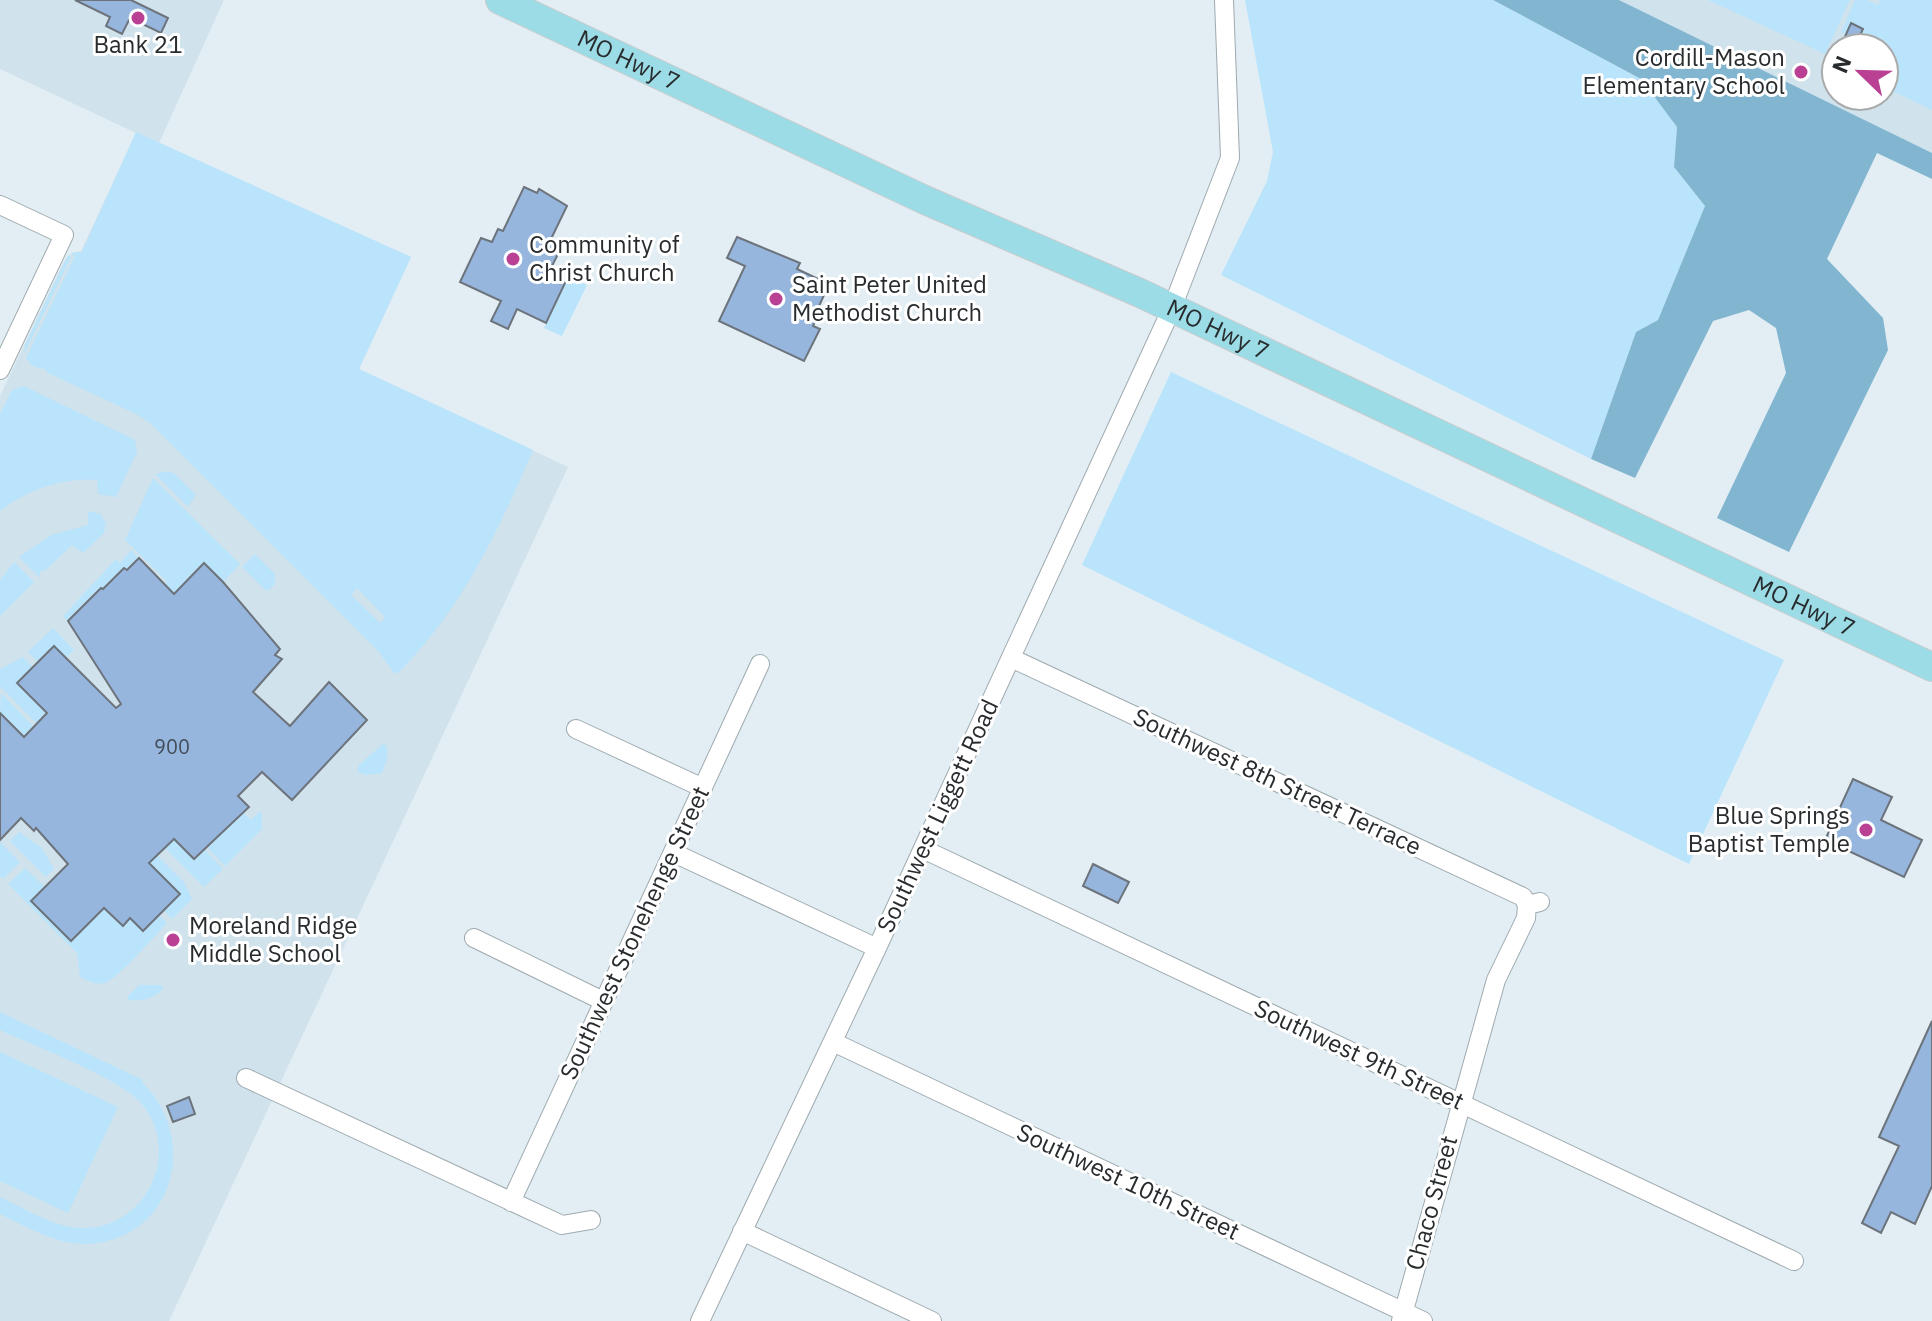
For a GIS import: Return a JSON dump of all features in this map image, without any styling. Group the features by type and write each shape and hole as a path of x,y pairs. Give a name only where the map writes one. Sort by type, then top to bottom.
{"main road":[{"name":"MO Hwy 7","path":"500,0 925,200 1172,308 1932,667"}],"street":[{"name":"Southwest Liggett Road","path":"700,1321 877,948 1172,308 1230,158 1224,0"},
{"path":"0,205 64,235 0,370"},
{"name":"Southwest 8th Street Terrace","path":"1011,658 1534,904"},
{"name":"Southwest Stonehenge Street","path":"511,1202 760,664"},
{"path":"576,729 703,788"},
{"name":"Southwest 9th Street","path":"923,849 1794,1261"},
{"path":"674,853 877,948"},
{"name":"Chaco Street","path":"1402,1316 1459,1103 1496,980 1534,904"},
{"path":"474,938 603,1001"},
{"name":"Southwest 10th Street","path":"833,1042 1402,1316 1423,1321"},
{"path":"246,1078 562,1225 591,1220"},
{"path":"742,1231 932,1321"}],"shaded area":[{"name":"Moreland Ridge Middle School","path":"0,0 224,0 159,143 411,257 359,369 568,467 169,1321 0,1321 0,396 64,261 71,253 81,251 136,133 0,69"},
{"path":"1245,0 1493,0 1641,79 1677,127 1674,167 1705,206 1658,320 1636,332 1591,459 1221,275 1267,181 1273,152"},
{"path":"1493,0 1619,0 1820,98 1820,112 1848,112 1932,153 1932,179 1877,153 1827,259 1883,318 1888,350 1789,552 1717,518 1786,373 1776,328 1749,310 1713,321 1635,478 1591,459 1636,332 1658,320 1705,206 1674,167 1677,127 1641,79"},
{"name":"Cordill-Mason Elementary School","path":"1619,0 1932,0 1932,153 1848,112 1900,112 1900,32 1820,32 1820,98"},
{"path":"1708,0 1850,0 1835,32 1820,32 1820,52"},
{"path":"1855,0 1867,0 1878,5 1878,0 1932,0 1932,110 1900,95 1900,32 1862,32 1863,29 1851,23 1847,32 1841,32"},
{"path":"136,132 411,257 359,369 533,450 476,569 440,624 398,673 394,673 378,651 150,423 48,373 42,367 31,365 26,358 75,256 71,253 82,252","holes":["357,588 385,617 380,623 351,595"]},
{"path":"68,255 71,257 24,354 25,345"},
{"path":"568,276 587,285 562,336 544,328"},
{"path":"1171,372 1784,660 1689,864 1082,565"},
{"path":"24,386 135,440 137,452 116,497 98,494 97,480 71,481 34,491 0,511 0,414 12,390"},
{"path":"168,471 196,495 188,507 155,474"},
{"path":"153,478 240,564 223,582 203,564 174,594 165,584 167,581 125,540"},
{"path":"88,511 101,514 106,524 104,533 83,553 72,545 46,570 41,571 39,577 19,557 51,535 88,525"},
{"path":"131,550 139,558 101,588 68,621 63,616 116,559 120,563"},
{"path":"255,554 275,574 275,584 269,590 265,590 242,567"},
{"path":"14,562 34,582 0,616 0,580"},
{"path":"53,628 74,650 66,658 53,646 38,662 28,652"},
{"path":"23,657 33,667 17,683 42,707 50,710 37,724 0,686 0,669"},
{"path":"1,693 34,727 21,740 0,713"},
{"path":"384,743 387,753 382,773 367,775 357,772 359,765"},
{"path":"260,811 262,829 225,866 206,846 243,812 251,820"},
{"path":"19,832 42,848 54,869 46,877 10,841"},
{"path":"174,839 204,849 223,869 204,887 165,848"},
{"path":"0,842 20,862 3,879 0,876"},
{"path":"157,855 184,882 192,899 172,919 164,910 180,894 146,866"},
{"path":"25,868 45,887 31,902 71,941 104,908 123,925 130,918 143,931 159,915 167,923 111,980 105,983 89,981 80,977 77,953 8,884"},
{"path":"139,985 164,987 148,998 128,1000"},
{"path":"0,1012 143,1080 160,1105 170,1131 173,1158 169,1184 158,1207 140,1226 116,1239 86,1244 42,1234 0,1214 0,1197 63,1225 85,1228 107,1224 126,1215 152,1183 158,1163 158,1142 153,1122 141,1103 130,1093 95,1073 0,1030"},
{"path":"0,1052 118,1107 68,1213 0,1181"}],"building":[{"name":"Bank 21","path":"75,0 131,0 168,18 161,33 130,18 122,34 106,26 110,17"},
{"path":"1851,23 1863,29 1862,32 1847,32"},
{"name":"Community of Christ Church","path":"524,187 537,193 539,189 567,206 551,239 563,244 548,274 565,283 546,323 517,309 508,329 491,321 501,301 460,282 481,238 492,242 498,229 503,231"},
{"name":"Saint Peter United Methodist Church","path":"737,237 800,263 797,269 829,284 815,315 818,316 813,326 820,329 804,361 719,321 745,266 727,258"},
{"name":"Moreland Ridge Middle School","path":"139,558 174,594 204,563 223,582 280,649 275,655 282,659 253,692 290,726 329,682 367,720 292,800 262,772 238,796 249,807 194,859 174,839 149,863 180,894 143,931 130,918 123,926 104,908 71,941 31,901 68,864 36,828 34,831 21,818 0,840 0,713 24,737 47,713 17,683 54,646 116,708 121,704 68,621 101,588"},
{"name":"Blue Springs Baptist Temple","path":"1853,779 1892,797 1881,820 1922,840 1904,877 1825,840"},
{"path":"1093,864 1129,882 1118,903 1083,886"},
{"path":"1932,1021 1932,1186 1915,1224 1891,1212 1881,1233 1862,1223 1899,1146 1879,1137"},
{"path":"189,1097 195,1114 173,1122 167,1106"}],"place":[{"name":"Bank 21","path":"138,18"},
{"name":"Cordill-Mason Elementary School","path":"1801,72"},
{"name":"Community of Christ Church","path":"513,259"},
{"name":"Saint Peter United Methodist Church","path":"776,299"},
{"name":"Blue Springs Baptist Temple","path":"1866,830"},
{"name":"Moreland Ridge Middle School","path":"173,940"}]}
